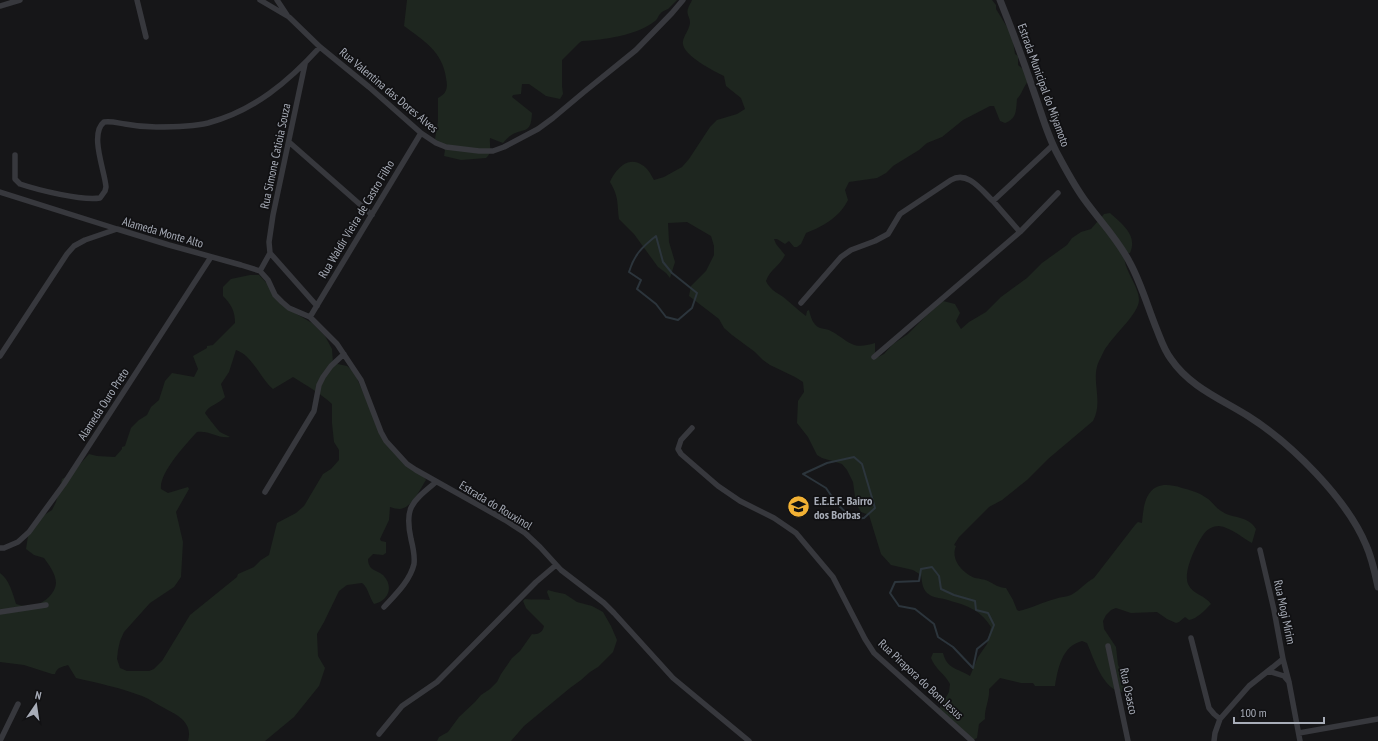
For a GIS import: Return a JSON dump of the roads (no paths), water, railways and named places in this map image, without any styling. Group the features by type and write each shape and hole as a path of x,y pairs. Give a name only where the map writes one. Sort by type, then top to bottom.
{"street":[{"path":"0,6 20,0"},
{"path":"138,0 146,37"},
{"name":"Rua Valentina das Dores Alves","path":"260,0 289,16 320,47 369,86 421,133 436,143 446,147 479,152 492,151 504,147 538,129 553,118 636,50 683,0"},
{"path":"278,0 289,16"},
{"name":"Estrada Municipal do Miyamoto","path":"1000,0 1049,137 1083,198 1124,251 1134,271 1148,310 1169,358 1186,378 1270,431 1312,470 1348,512 1357,527 1372,562 1378,587"},
{"path":"16,155 15,179 20,184 75,197 94,199 100,198 104,195 106,187 98,147 100,128 104,122 153,127 184,127 207,123 230,116 262,100 305,63 320,47"},
{"name":"Rua Simone Catioia Souza","path":"260,271 270,253 270,232 305,63"},
{"name":"Rua Waldir Vieira de Castro Filho","path":"310,317 421,133"},
{"path":"289,142 372,215"},
{"path":"993,201 1053,145"},
{"path":"801,303 841,257 852,250 888,234 900,214 956,177 966,177 971,181 993,201 1020,232"},
{"path":"0,192 118,229"},
{"path":"874,356 1020,232 1058,193"},
{"name":"Alameda Monte Alto","path":"0,356 66,254 74,246 84,240 118,229 260,271"},
{"path":"270,253 317,306"},
{"name":"Alameda Ouro Preto","path":"0,548 4,548 18,542 29,532 64,484 211,257"},
{"name":"Estrada do Rouxinol","path":"260,271 268,280 275,295 282,302 289,308 310,317 328,334 344,354 361,380 381,432 386,441 407,464 516,527 533,540 556,565 614,612 673,678 749,741"},
{"path":"266,492 314,410 319,385 323,377 331,366 344,354"},
{"name":"Rua Pirapora do Bom Jesus","path":"692,428 681,440 678,449 681,454 718,486 740,501 774,518 796,533 833,577 865,639 874,653 972,741"},
{"path":"384,607 403,585 414,565 413,546 408,522 408,514 411,507 423,492 436,482"},
{"name":"Rua Mogi Mirim","path":"1214,741 1220,719 1249,686 1283,659 1274,610 1260,550"},
{"path":"379,734 402,706 437,682 536,582 556,565"},
{"path":"0,612 46,605"},
{"path":"1191,638 1209,708 1220,719"},
{"name":"Rua Osasco","path":"1108,646 1128,741"},
{"path":"1283,659 1289,682 1300,741"},
{"path":"1268,671 1284,676 1289,682"},
{"path":"0,741 18,704"},
{"path":"1299,734 1378,719"}],"waterway":[{"path":"656,236 663,262 672,273 697,293 692,308 678,320 666,317 656,304 637,289 641,280 629,272 633,261 639,252 656,236"},
{"path":"854,457 862,464 875,508 864,518 853,519 837,504 826,488 803,474 827,463 854,457"},
{"path":"932,567 939,576 941,589 954,595 975,601 976,610 988,613 994,625 988,640 977,649 973,668 953,647 938,637 934,624 915,609 899,606 890,593 895,582 919,581 921,569 932,567"}],"place":[{"name":"E.E.E.F. Bairro dos Borbas","path":"799,507"}]}
